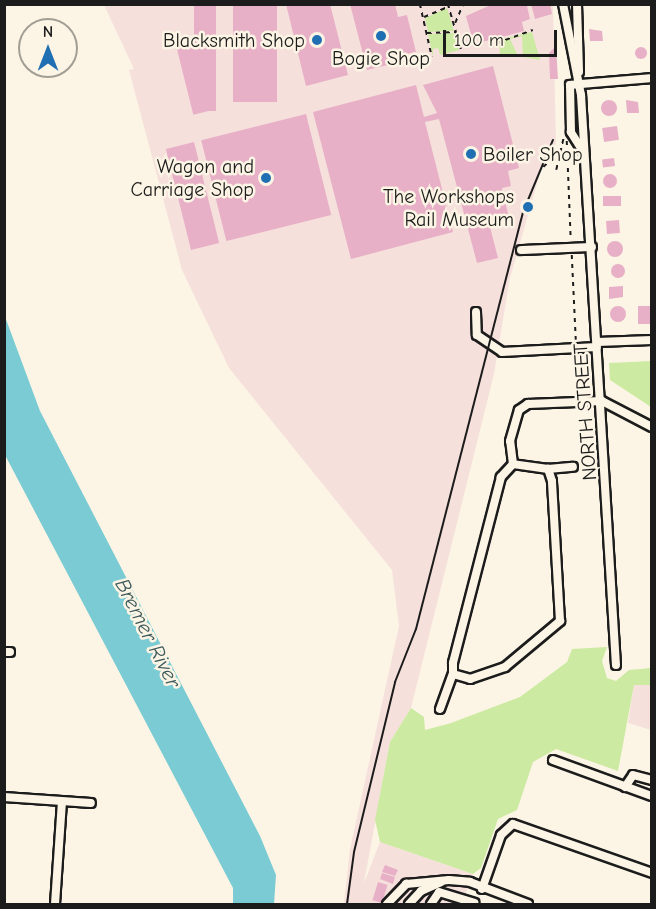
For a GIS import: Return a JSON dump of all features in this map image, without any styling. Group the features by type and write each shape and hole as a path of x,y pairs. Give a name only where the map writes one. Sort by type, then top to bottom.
{"street":[{"name":"NORTH STREET","path":"563,4 579,83"},
{"name":"NORTH STREET","path":"577,4 579,83 602,401 616,665"},
{"path":"579,83 651,78"},
{"name":"NORTH STREET","path":"579,83 568,88 571,130 586,157"},
{"path":"521,250 592,246"},
{"path":"476,312 474,329 485,343 508,353 651,340"},
{"path":"513,464 510,441 521,407 579,400 602,401 651,427"},
{"path":"513,464 548,469 573,466"},
{"path":"440,709 453,674 501,477 513,464"},
{"path":"453,674 477,679 499,671 558,625 548,469"},
{"path":"553,760 651,796"},
{"path":"625,787 633,775 651,780"},
{"path":"4,797 91,804"},
{"path":"55,904 62,802"},
{"path":"431,904 439,892 473,904 502,833 513,824 651,873"},
{"path":"410,904 423,889 453,880"},
{"path":"387,904 406,884 453,880 528,904"}],"path":[{"path":"420,4 432,57"},
{"path":"454,24 463,4"},
{"path":"423,18 449,6 461,49"},
{"path":"496,43 533,30"},
{"path":"427,33 456,32"},
{"path":"491,40 492,44"},
{"path":"556,170 565,134"},
{"path":"568,140 573,244"},
{"path":"543,167 559,152"},
{"path":"573,251 576,343"},
{"path":"577,352 579,400"}],"shaded area":[{"path":"104,5 553,5 556,144 542,166 510,278 494,374 411,708 390,742 364,883 380,842 473,874 462,904 344,904 350,849 399,626 392,570 229,368 182,270 129,70 134,69"},
{"path":"634,684 651,685 651,730 628,723"}],"green space":[{"path":"447,8 454,31 428,32 425,18"},
{"path":"532,32 540,60 523,57 522,36 510,39 518,56 500,54 499,40"},
{"path":"454,33 459,50 440,55 438,48 433,49 433,57 428,34"},
{"path":"652,361 651,407 610,380 609,363"},
{"path":"607,647 602,661 607,678 616,681 629,670 651,668 651,685 634,685 618,771 556,749 533,762 517,810 498,819 481,868 473,874 380,842 375,820 390,742 411,708 424,717 425,730 451,723 520,697 567,662 572,649"}],"water":[{"name":"Bremer River","path":"4,314 40,411 260,836 276,875 274,904 233,904 233,888 5,455"}],"building":[{"path":"194,4 216,4 216,111 194,111"},
{"path":"233,4 277,4 277,102 233,102"},
{"name":"Blacksmith Shop","path":"286,4 330,4 348,75 306,86"},
{"name":"Bogie Shop","path":"350,4 395,4 398,17 407,15 416,52 407,54 409,60 367,70"},
{"path":"493,4 527,6 530,19 522,22 524,31 482,42 481,36 472,38 466,16"},
{"path":"531,4 550,4 552,14 535,19"},
{"path":"589,29 602,31 603,41 590,41"},
{"path":"196,43 213,110 193,115 177,48"},
{"path":"556,46 558,79 550,79 549,53"},
{"path":"643,47 646,48 646,58 639,59 636,58 635,51 636,48"},
{"path":"493,66 519,168 508,171 511,186 502,188 509,218 489,223 498,258 477,263 439,119 425,122 453,232 351,259 313,112 416,85 424,117 437,113 423,85"},
{"path":"609,100 615,102 617,108 615,114 609,116 603,114 601,108 603,102"},
{"path":"626,100 638,102 639,113 627,113"},
{"name":"Wagon and Carriage Shop","path":"306,114 331,215 226,241 201,140"},
{"path":"617,126 619,140 604,142 602,128"},
{"path":"194,142 219,243 191,250 166,149"},
{"path":"614,158 615,166 603,167 602,159"},
{"path":"607,174 613,174 617,181 613,188 607,188 603,184 603,178"},
{"path":"603,196 621,196 621,206 603,206"},
{"path":"619,220 620,233 607,234 606,221"},
{"path":"615,241 623,249 615,257 607,249"},
{"path":"615,264 621,264 625,271 621,278 615,278 611,274 611,268"},
{"path":"623,286 623,297 609,299 609,287"},
{"path":"618,306 624,308 626,314 624,320 618,322 612,320 610,314 612,308"},
{"path":"638,306 652,306 652,324 638,324"},
{"path":"385,865 398,870 395,876 382,872"},
{"path":"382,873 395,877 393,884 380,879"},
{"path":"378,882 388,885 382,903 372,900"}],"railway":[{"path":"347,904 354,852 395,682 416,629 523,212 553,140"}],"place":[{"name":"Bogie Shop","path":"381,36"},
{"name":"Blacksmith Shop","path":"317,40"},
{"name":"Boiler Shop","path":"471,154"},
{"name":"Wagon and Carriage Shop","path":"266,178"},
{"name":"The Workshops Rail Museum","path":"528,207"}]}
